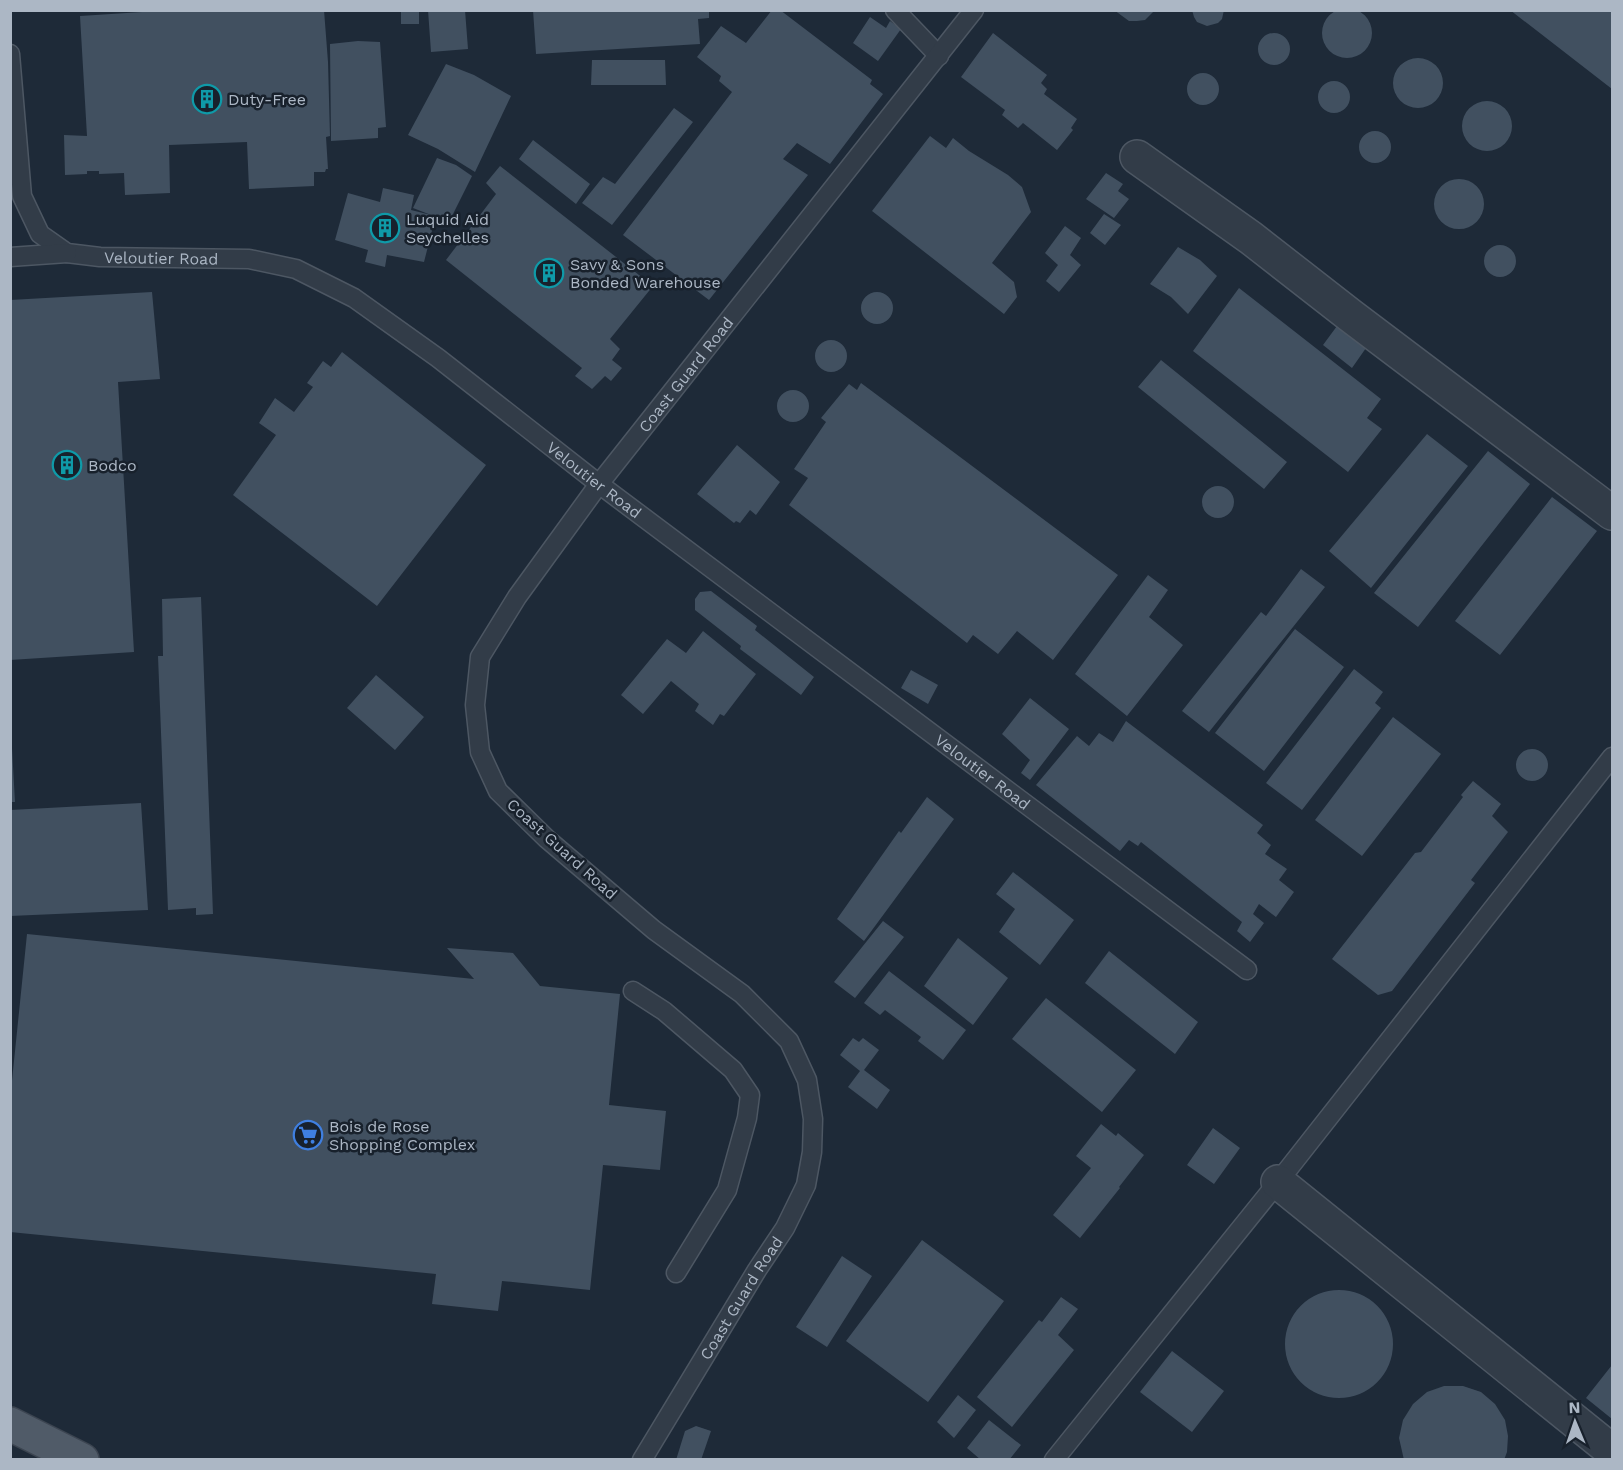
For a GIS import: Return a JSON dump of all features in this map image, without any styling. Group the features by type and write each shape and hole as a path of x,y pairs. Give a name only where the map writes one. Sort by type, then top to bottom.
{"main road":[{"path":"10,1424 82,1460"}],"street":[{"path":"1137,157 1251,238 1612,513"},
{"path":"1278,1182 1612,1451"}],"lane":[{"path":"895,10 939,56"},
{"name":"Coast Guard Road","path":"642,1460 785,1228 806,1185 812,1152 813,1119 807,1080 789,1041 742,994 654,930 548,839 498,791 480,752 475,705 480,657 517,597 599,484 974,10"},
{"name":"Veloutier Road","path":"10,54 22,196 40,234 67,253 100,257 249,259 297,269 354,298 438,358 599,484 1247,970"},
{"path":"10,257 67,253"},
{"path":"1054,1460 1278,1182 1612,757"},
{"path":"633,991 664,1011 734,1070 750,1095 747,1118 727,1190 676,1274"}],"building":[{"path":"1347,8 1365,15 1372,33 1365,51 1347,58 1329,51 1322,33 1329,15"},
{"name":"Duty-Free","path":"173,10 324,10 330,136 326,137 328,169 325,172 314,172 314,186 249,189 247,142 169,145 170,193 125,195 124,173 99,174 99,171 87,171 87,174 65,175 64,135 87,136 80,16"},
{"path":"401,10 419,10 419,24 401,24"},
{"path":"428,10 465,10 468,49 431,52"},
{"path":"533,10 709,10 709,18 698,19 700,44 536,54"},
{"path":"772,10 780,10 872,80 870,84 883,94 830,164 797,143 783,159 808,175 709,300 623,235 732,92 719,81 721,76 697,57 721,26 746,43"},
{"path":"1114,10 1155,10 1145,20 1129,21"},
{"path":"1192,10 1224,10 1222,19 1218,23 1207,26 1197,22"},
{"path":"1510,10 1612,10 1612,89"},
{"path":"870,17 886,28 890,21 901,29 878,61 853,43"},
{"path":"993,33 1047,75 1041,83 1047,89 1044,94 1077,119 1071,128 1073,130 1057,150 1023,123 1018,128 1002,115 1005,110 961,77"},
{"path":"1274,33 1285,38 1290,49 1285,60 1274,65 1263,60 1258,49 1263,38"},
{"path":"358,41 380,42 386,127 378,128 378,138 331,141 330,44"},
{"path":"1413,58 1423,58 1436,65 1443,78 1443,88 1436,101 1423,108 1413,108 1404,104 1397,97 1393,88 1393,78 1397,69 1404,62"},
{"path":"592,60 665,60 666,85 591,85"},
{"path":"446,64 474,75 511,96 475,172 438,149 408,135"},
{"path":"1203,73 1214,78 1219,89 1214,100 1203,105 1192,100 1187,89 1192,78"},
{"path":"1334,81 1345,86 1350,97 1345,108 1334,113 1323,108 1318,97 1323,86"},
{"path":"1482,101 1492,101 1505,108 1512,121 1512,131 1505,144 1492,151 1482,151 1473,147 1466,140 1462,131 1462,121 1466,112 1473,105"},
{"path":"674,108 693,122 612,225 582,203 603,177 615,184"},
{"path":"1375,131 1386,136 1391,147 1386,158 1375,163 1364,158 1359,147 1364,136"},
{"path":"930,136 946,148 953,138 1022,187 1031,212 992,263 1014,282 1017,297 1004,314 872,211"},
{"path":"533,140 590,184 576,204 519,159"},
{"name":"Luquid Aid Seychelles","path":"437,158 456,165 472,176 447,226 435,219 424,262 387,255 385,267 365,262 368,250 335,240 348,193 380,202 383,188 414,195 411,210 431,215 413,208"},
{"name":"Savy & Sons Bonded Warehouse","path":"500,166 653,286 610,339 620,349 612,360 622,368 611,381 605,376 592,389 575,376 582,368 446,260 496,194 486,183"},
{"path":"1106,173 1123,184 1118,191 1129,199 1114,218 1086,199"},
{"path":"1454,179 1464,179 1477,186 1484,199 1484,209 1477,222 1464,229 1454,229 1445,225 1438,218 1434,209 1434,199 1438,190 1445,183"},
{"path":"1104,214 1121,225 1105,245 1090,233"},
{"path":"1065,226 1081,238 1070,255 1081,265 1059,292 1046,281 1058,265 1045,253"},
{"path":"1500,245 1511,250 1516,261 1511,272 1500,277 1489,272 1484,261 1489,250"},
{"path":"1178,247 1200,260 1217,276 1188,314 1171,297 1150,284"},
{"path":"1239,288 1381,399 1367,418 1382,429 1348,472 1193,351"},
{"name":"Bodco","path":"152,292 160,379 118,382 134,652 10,660 10,300"},
{"path":"877,292 888,297 893,308 888,319 877,324 866,319 861,308 866,297"},
{"path":"1337,326 1366,348 1352,368 1323,345"},
{"path":"831,340 842,345 847,356 842,367 831,372 820,367 815,356 820,345"},
{"path":"342,352 486,465 377,606 233,495 276,435 259,423 275,398 294,412 313,387 307,383 323,361 331,367"},
{"path":"1161,360 1287,462 1264,489 1138,387"},
{"path":"861,383 1118,575 1053,660 1017,631 998,654 973,635 967,643 789,505 808,478 794,469 826,422 821,418 849,384 857,390"},
{"path":"793,390 804,395 809,406 804,417 793,422 782,417 777,406 782,395"},
{"path":"1427,434 1468,466 1371,588 1329,551"},
{"path":"737,445 780,482 756,515 750,510 740,523 736,521 734,523 697,494"},
{"path":"1488,451 1530,484 1418,627 1374,593"},
{"path":"1218,486 1229,491 1234,502 1229,513 1218,518 1207,513 1202,502 1207,491"},
{"path":"1552,497 1597,531 1500,655 1455,621"},
{"path":"1301,569 1325,587 1209,732 1182,711 1261,612 1266,616"},
{"path":"1148,575 1168,590 1149,617 1183,645 1127,716 1075,674"},
{"path":"711,591 757,626 755,630 814,677 801,695 740,649 741,646 695,610 695,599 700,592"},
{"path":"201,597 213,914 196,915 196,908 168,910 158,656 163,656 162,599"},
{"path":"1295,629 1344,667 1264,771 1215,733"},
{"path":"703,631 756,674 724,716 720,714 713,725 695,711 699,704 671,681 643,714 621,695 667,639 686,653"},
{"path":"1354,669 1383,692 1375,703 1381,708 1302,810 1266,783"},
{"path":"911,670 938,685 928,704 901,688"},
{"path":"376,675 424,717 395,750 347,708"},
{"path":"1030,698 1069,729 1030,780 1021,773 1030,760 1002,734"},
{"path":"1393,717 1441,754 1362,856 1315,820"},
{"path":"1126,721 1263,825 1257,833 1271,845 1265,854 1287,869 1279,880 1294,892 1276,917 1259,904 1253,914 1264,923 1250,942 1237,931 1242,922 1141,842 1138,846 1129,840 1120,851 1036,785 1077,736 1089,746 1099,733 1113,742"},
{"path":"10,748 12,748 15,802 10,802"},
{"path":"1532,749 1543,754 1548,765 1543,776 1532,781 1521,776 1516,765 1521,754"},
{"path":"1473,781 1501,804 1492,816 1508,832 1471,880 1475,883 1392,991 1378,995 1332,959 1415,853 1421,852"},
{"path":"927,797 954,819 864,941 837,919 899,831 901,833"},
{"path":"141,803 148,910 10,916 10,810"},
{"path":"1013,872 1074,920 1040,965 999,932 1015,909 996,894"},
{"path":"883,921 904,937 855,998 834,982"},
{"name":"Bois de Rose Shopping Complex","path":"27,934 474,979 447,948 513,953 540,986 620,994 609,1105 666,1111 660,1170 603,1165 590,1290 502,1281 498,1311 432,1304 436,1274 10,1232 10,1100"},
{"path":"958,938 1008,978 973,1025 924,986"},
{"path":"1109,951 1198,1022 1175,1054 1085,983"},
{"path":"889,971 966,1030 943,1060 918,1041 921,1037 885,1010 880,1015 864,1003"},
{"path":"1046,998 1136,1070 1102,1112 1012,1039"},
{"path":"853,1038 859,1042 863,1038 879,1050 864,1070 890,1090 877,1109 848,1087 860,1071 840,1055"},
{"path":"1101,1124 1116,1136 1118,1133 1144,1155 1080,1238 1053,1215 1091,1168 1076,1156"},
{"path":"1213,1128 1240,1148 1214,1184 1187,1165"},
{"path":"922,1240 1004,1301 928,1402 846,1341"},
{"path":"842,1256 872,1276 827,1347 796,1327"},
{"path":"1339,1290 1360,1294 1377,1306 1389,1323 1393,1344 1389,1365 1377,1382 1360,1394 1339,1398 1318,1394 1301,1382 1289,1365 1285,1344 1289,1323 1301,1306 1318,1294"},
{"path":"1061,1297 1078,1309 1058,1335 1074,1350 1012,1427 977,1397 1039,1320 1042,1322"},
{"path":"1172,1351 1224,1391 1192,1432 1140,1392"},
{"path":"1612,1365 1612,1419 1586,1398"},
{"path":"1444,1386 1463,1386 1481,1392 1495,1404 1505,1420 1508,1436 1504,1460 1404,1460 1399,1438 1403,1420 1413,1404 1427,1392"},
{"path":"958,1395 976,1410 954,1438 937,1422"},
{"path":"989,1420 1021,1445 1009,1460 981,1460 967,1448"},
{"path":"696,1426 711,1431 701,1460 676,1460 685,1431"}],"place":[{"name":"Duty-Free","path":"207,99"},
{"name":"Luquid Aid Seychelles","path":"385,228"},
{"name":"Savy & Sons Bonded Warehouse","path":"549,273"},
{"name":"Bodco","path":"67,465"},
{"name":"Bois de Rose Shopping Complex","path":"308,1135"}]}
